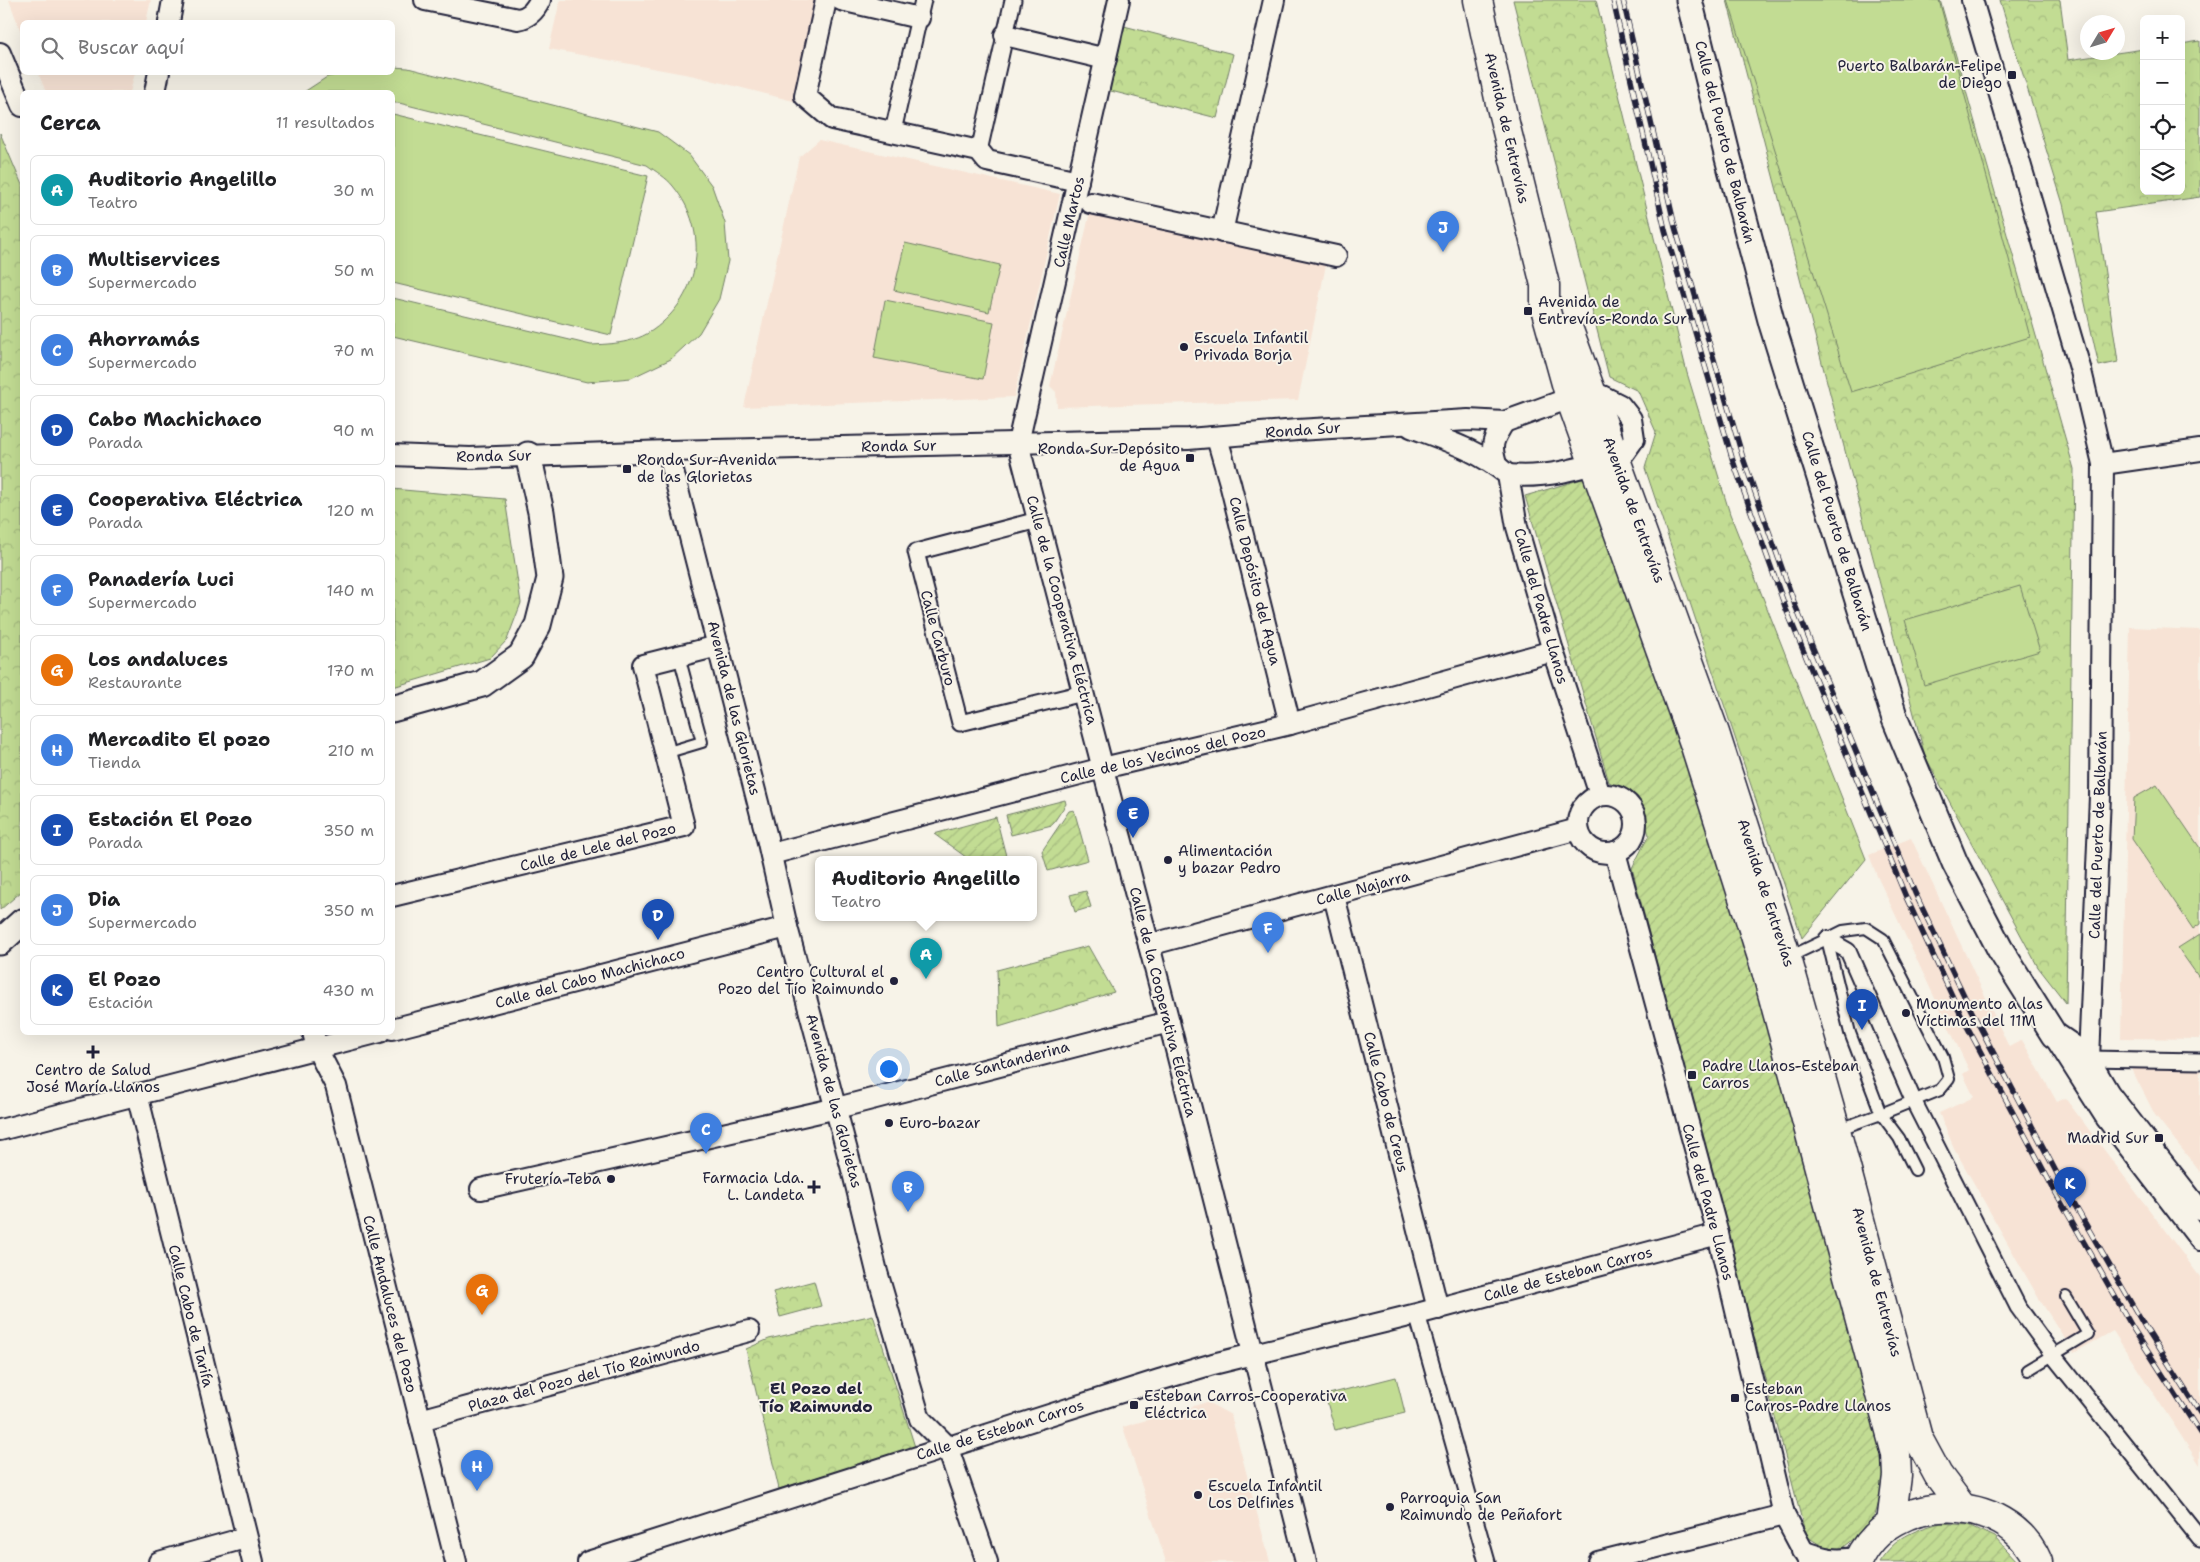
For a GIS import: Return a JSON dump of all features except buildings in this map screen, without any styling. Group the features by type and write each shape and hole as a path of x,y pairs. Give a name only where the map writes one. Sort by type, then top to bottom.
{"main road":[{"name":"Avenida de Entrevías","path":"1478,0 1502,112 1545,285 1562,310 1581,397 1715,733 1776,962 1896,1454 1897,1476 1891,1523"},
{"name":"Avenida de Entrevías","path":"1776,962 1836,1130 1918,1438 1938,1475 1962,1507"},
{"path":"1859,1560 1879,1533 1891,1523 1925,1508 1962,1507 1990,1515 2015,1532 2034,1554 2038,1562"}],"street":[{"path":"169,20 173,0"},
{"path":"425,0 518,19 534,8"},
{"path":"826,0 805,96 832,119 979,151 987,161 1078,181"},
{"path":"841,0 921,9 893,131"},
{"path":"979,151 1013,0"},
{"name":"Calle Martos","path":"1018,443 1119,0"},
{"path":"1222,232 1274,0"},
{"name":"Calle del Puerto de Balbarán","path":"1689,0 1772,324 1895,719 1955,863 2000,949 2106,1119 2200,1240"},
{"name":"Calle del Puerto de Balbarán","path":"1972,0 2081,372 2103,464 2101,786 2089,1059"},
{"path":"1005,35 1106,59"},
{"path":"0,53 20,101"},
{"path":"155,90 158,75"},
{"name":"Calle Martos","path":"1091,203 1336,256"},
{"name":"Ronda Sur","path":"395,455 470,458 668,451 1217,438 1297,430 1468,420 1504,422 1581,397"},
{"name":"Calle del Padre Llanos","path":"1504,422 1497,434 1492,449 1502,469 1553,651 1600,795"},
{"name":"Ronda Sur","path":"1405,424 1471,450 1502,469 1526,477 1550,474 1605,461"},
{"name":"Calle Depósito del Agua","path":"1217,438 1290,724"},
{"name":"Calle de la Cooperativa Eléctrica","path":"1018,443 1169,1022 1306,1562"},
{"path":"2103,464 2200,450"},
{"name":"Avenida de las Glorietas","path":"668,451 771,854 787,927 837,1108 877,1272 920,1419 946,1446 987,1562"},
{"path":"395,708 482,684 521,656 538,625 550,578 541,512 528,455"},
{"name":"Calle Carburo","path":"1038,520 916,552 960,723 1083,693"},
{"name":"Calle de Lele del Pozo","path":"395,895 684,826 643,665 718,646"},
{"name":"Calle de los Vecinos del Pozo","path":"771,854 1102,768 1290,724 1553,651"},
{"path":"1610,794 1621,798 1630,806 1635,816 1636,828 1632,839 1625,847 1615,852 1603,854 1592,850 1583,842 1577,820 1588,800 1600,795 1610,794"},
{"name":"Calle Najarra","path":"1149,945 1578,829"},
{"name":"Calle del Padre Llanos","path":"1615,852 1718,1234 1784,1515 1805,1556 1840,1561 1859,1560"},
{"name":"Calle Cabo de Creus","path":"1334,896 1438,1309"},
{"path":"0,942 20,924"},
{"name":"Calle del Cabo Machichaco","path":"395,1028 787,927"},
{"path":"1827,939 1848,951 1914,1102 2018,1307 2053,1355 2200,1539"},
{"name":"Calle Santanderina","path":"837,1108 1169,1022"},
{"path":"0,1130 137,1094 315,1041 358,1035"},
{"name":"Calle del Puerto de Balbarán","path":"2054,1035 2089,1059 2109,1093 2200,1210"},
{"name":"Calle Andaluces del Pozo","path":"315,1041 336,1086 456,1562"},
{"path":"2089,1059 2200,1061"},
{"name":"Calle Cabo de Tarifa","path":"137,1094 245,1538 253,1562"},
{"path":"481,1189 837,1108"},
{"name":"Calle de Esteban Carros","path":"588,1562 946,1446 1159,1380 1438,1309 1718,1234"},
{"path":"1417,1314 1487,1562"},
{"name":"Plaza del Pozo del Tío Raimundo","path":"420,1420 749,1331"},
{"path":"1598,1562 1784,1515"},
{"path":"159,1562 245,1538"}],"lane":[{"path":"665,753 702,742 679,656"},
{"path":"1776,962 1843,931 1866,928 1883,939 1943,1057 1949,1080 1940,1090 1914,1102 1836,1130"},
{"path":"1827,939 1850,1033 1880,1114 1899,1138 1915,1170"},
{"path":"2028,1370 2088,1334 2066,1297"}],"shaded area":[{"path":"9,0 151,0 146,20 20,20 20,30"},
{"path":"560,0 820,0 797,102 695,76 549,49"},
{"path":"39,75 134,75 131,90 45,90"},
{"path":"819,140 1060,194 1014,397 744,407 799,157"},
{"name":"Escuela Infantil Privada Borja","path":"1090,212 1326,265 1298,400 1057,407 1056,392 1050,386"},
{"path":"2130,627 2200,630 2200,1039 2121,1038"},
{"path":"1911,838 2009,1047 2022,1040 2057,1102 2065,1098 2200,1277 2200,1465 2113,1331 2074,1353 2038,1297 1954,1148 1939,1113 1974,1097 1963,1074 1969,1070 1877,876 1869,855"},
{"path":"2130,1066 2200,1068 2200,1172 2155,1115"},
{"name":"Escuela Infantil Los Delfines","path":"1207,1402 1231,1415 1270,1562 1166,1562 1123,1427"}],"green space":[{"path":"1513,0 1596,0 1687,373 1730,514 1866,859 1802,938 1645,468 1656,432 1638,391 1609,377"},
{"path":"1727,0 1940,0 2074,469 2066,1003 2038,967 1925,756"},
{"path":"1728,0 1939,0 2030,337 1851,392"},
{"path":"2000,0 2060,0 2068,60 2080,58 2080,60 2125,60 2125,52 2140,50 2140,195 2185,195 2185,43 2200,41 2200,197 2096,212 2118,362 2099,366 2063,204"},
{"path":"1124,26 1233,54 1217,118 1107,90"},
{"path":"395,67 408,68 658,132 689,155 712,186 725,223 728,261 719,299 699,333 671,359 631,378 587,382 395,336 395,298 591,345 639,338 653,330 669,316 682,300 690,282 695,262 696,243 693,223 685,204 673,186 647,165 395,103 395,90 307,90 327,77 336,75 395,75"},
{"path":"395,114 648,176 611,335 395,283"},
{"path":"0,133 20,180 20,893 0,910"},
{"path":"905,243 1000,265 989,312 894,290"},
{"path":"885,300 994,322 983,379 874,358"},
{"path":"1589,477 1742,921 1889,1469 1875,1515 1860,1534 1839,1551 1822,1546 1806,1536 1632,868 1649,835 1638,797 1609,782 1525,496"},
{"path":"395,489 505,499 521,603 507,640 490,658 395,686"},
{"path":"2020,586 2040,651 1924,685 1905,620"},
{"path":"2157,785 2200,848 2200,924 2193,929 2132,839 2134,798"},
{"path":"1065,800 1066,804 1052,825 1011,835 1006,815"},
{"path":"1074,810 1088,860 1048,871 1042,851 1069,811"},
{"path":"996,817 1006,856 964,856 934,834"},
{"path":"1086,891 1091,907 1075,912 1070,895"},
{"path":"2200,934 2200,979 2178,948"},
{"path":"1088,946 1114,992 999,1027 997,970"},
{"path":"814,1281 821,1306 780,1317 773,1292"},
{"path":"873,1315 915,1447 779,1489 746,1349 769,1339"},
{"path":"1396,1377 1405,1413 1335,1430 1325,1395"},
{"path":"1940,1523 1969,1525 1995,1537 2018,1562 1879,1562 1892,1546 1905,1536"}],"railway":[{"path":"1613,0 1665,230 1733,461 1786,609 1906,897 1961,1015 2053,1188 2134,1330 2200,1433"},
{"path":"1623,0 1675,227 1743,458 1795,605 1915,893 1971,1010 2062,1183 2145,1327 2200,1413"}],"place":[{"name":"Puerto Balbarán-Felipe de Diego","path":"2012,75"},
{"name":"Dia","path":"1443,252"},
{"name":"Avenida de Entrevías-Ronda Sur","path":"1528,311"},
{"name":"Escuela Infantil Privada Borja","path":"1184,347"},
{"name":"Ronda Sur-Depósito de Agua","path":"1190,458"},
{"name":"Ronda Sur-Avenida de las Glorietas","path":"627,469"},
{"name":"Cooperativa Eléctrica","path":"1133,838"},
{"name":"Alimentación y bazar Pedro","path":"1168,860"},
{"name":"Cabo Machichaco","path":"658,940"},
{"name":"Panadería Luci","path":"1268,953"},
{"name":"Auditorio Angelillo","path":"926,979"},
{"name":"Centro Cultural el Pozo del Tío Raimundo","path":"894,981"},
{"name":"Monumento a las Víctimas del 11M","path":"1906,1013"},
{"name":"Estación El Pozo","path":"1862,1030"},
{"name":"Centro de Salud José María Llanos","path":"93,1052"},
{"name":"Padre Llanos-Esteban Carros","path":"1692,1075"},
{"name":"Euro-bazar","path":"889,1123"},
{"name":"Madrid Sur","path":"2159,1138"},
{"name":"Ahorramás","path":"706,1154"},
{"name":"Frutería Teba","path":"611,1179"},
{"name":"Farmacia Lda. L. Landeta","path":"814,1187"},
{"name":"El Pozo","path":"2070,1208"},
{"name":"Multiservices","path":"908,1212"},
{"name":"Los andaluces","path":"482,1315"},
{"name":"Esteban Carros-Padre Llanos","path":"1735,1398"},
{"name":"Esteban Carros-Cooperativa Eléctrica","path":"1134,1405"},
{"name":"Mercadito El pozo","path":"477,1491"},
{"name":"Escuela Infantil Los Delfines","path":"1198,1495"},
{"name":"Parroquia San Raimundo de Peñafort","path":"1390,1507"}],"district":[{"name":"El Pozo del Tío Raimundo","path":"816,1397"}]}
